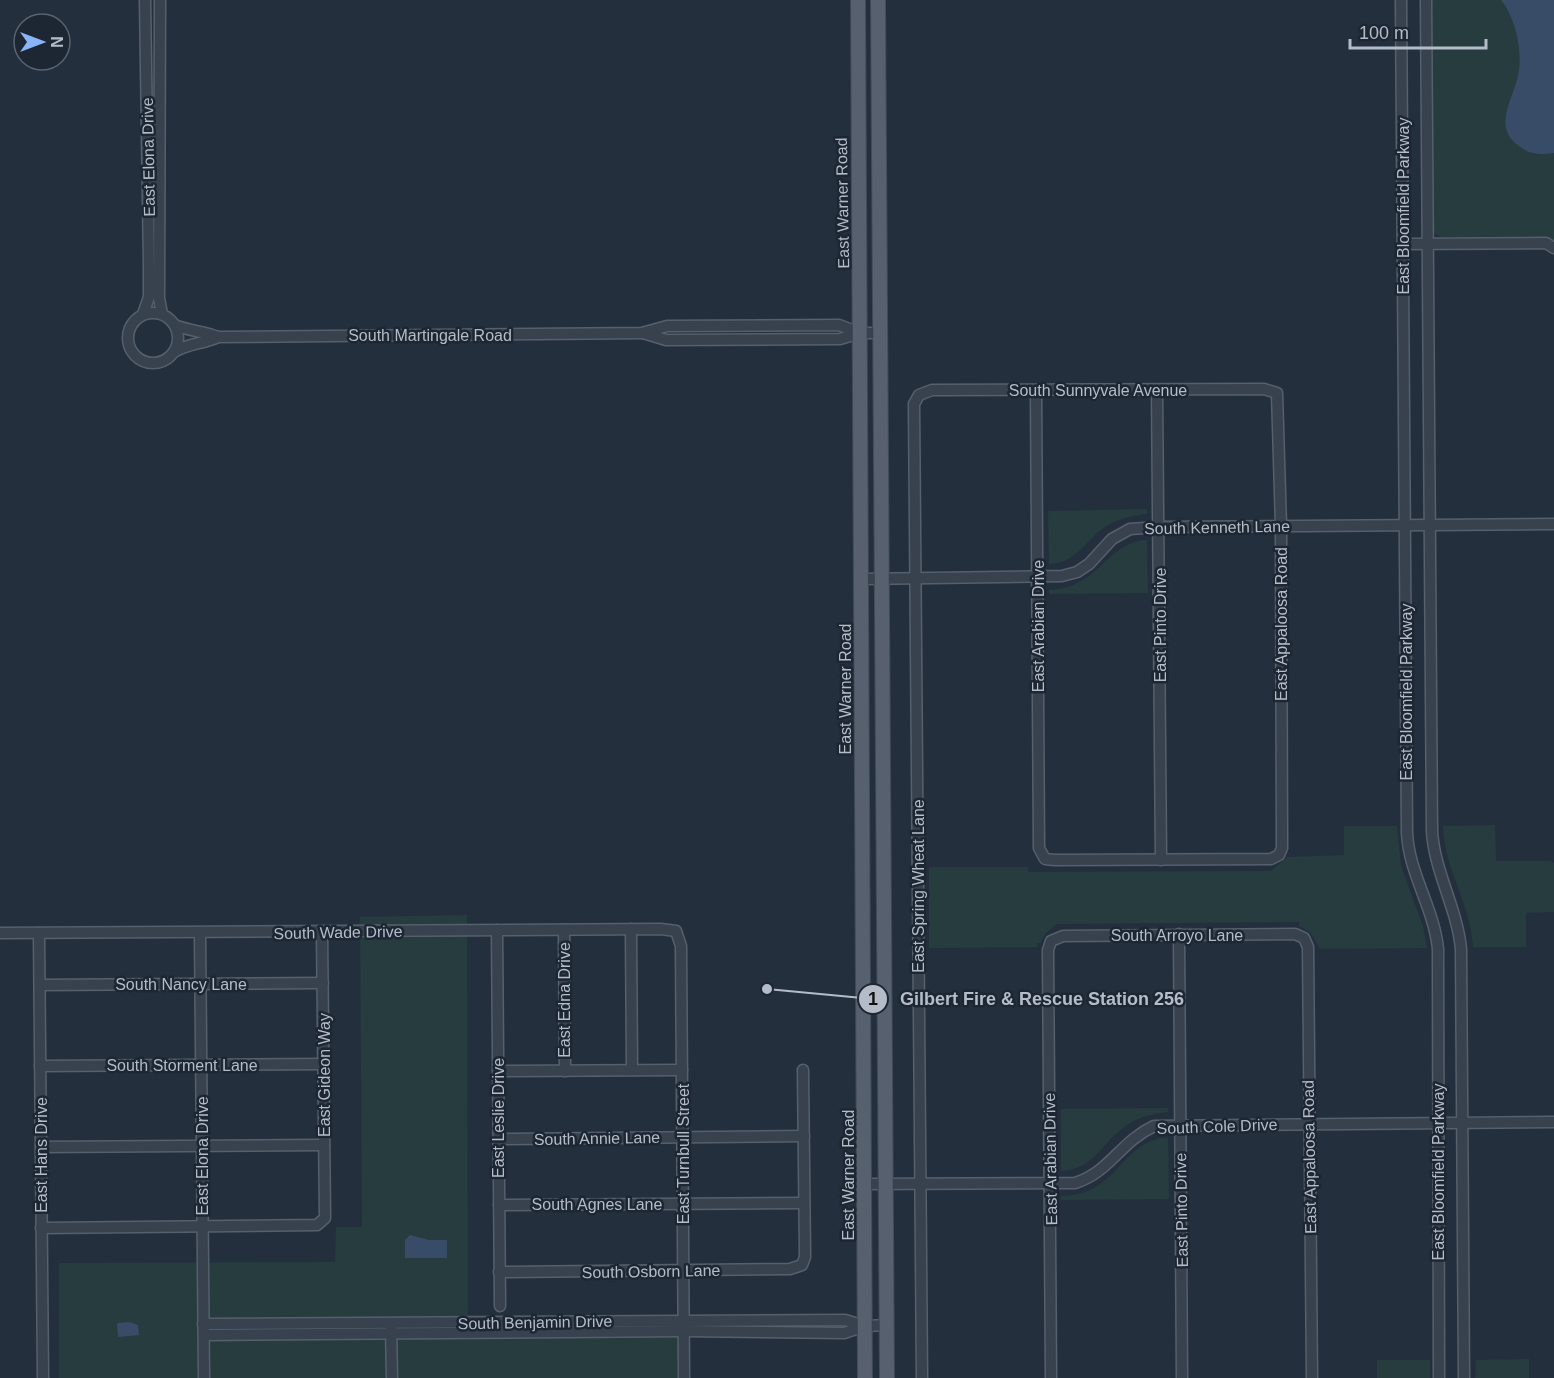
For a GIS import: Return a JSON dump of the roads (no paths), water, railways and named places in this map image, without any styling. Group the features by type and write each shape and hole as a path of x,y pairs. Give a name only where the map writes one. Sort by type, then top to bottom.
{"main road":[{"name":"East Warner Road","path":"858,0 865,1378"},
{"path":"878,0 887,1378"},
{"path":"858,107 878,107"},
{"path":"861,919 885,919"}],"street":[{"name":"East Elona Drive","path":"143,314 148,297 149,267 145,0"},
{"name":"East Elona Drive","path":"160,0 159,298 162,314"},
{"name":"East Bloomfield Parkway","path":"1401,0 1407,833 1409,860 1436,932 1439,1378"},
{"name":"East Bloomfield Parkway","path":"1426,0 1432,832 1436,862 1460,933 1464,1378"},
{"path":"1403,244 1546,243 1554,248"},
{"path":"143,314 162,314 175,324 179,338 174,352 161,362 144,362 131,350 128,342 130,326 143,314"},
{"name":"South Martingale Road","path":"175,324 188,331 208,333 218,337 642,333 667,326 827,325 839,325 860,333 881,333"},
{"name":"South Martingale Road","path":"174,352 185,345 207,342 218,337"},
{"name":"South Sunnyvale Avenue","path":"919,395 932,390 1264,389 1277,393"},
{"name":"East Pinto Drive","path":"1157,390 1161,860"},
{"name":"East Arabian Drive","path":"1036,391 1039,848 1045,859 1161,860"},
{"name":"East Appaloosa Road","path":"1161,860 1271,859 1279,855 1282,848 1281,526 1277,393"},
{"name":"East Spring Wheat Lane","path":"919,395 914,404 922,1378"},
{"name":"South Kenneth Lane","path":"861,579 1038,577 1077,572 1089,564 1112,539 1130,530 1159,527 1554,524"},
{"path":"631,929 632,1070"},
{"name":"South Wade Drive","path":"0,933 631,929 676,932"},
{"name":"East Leslie Drive","path":"497,930 500,1306"},
{"name":"East Edna Drive","path":"564,930 565,1071"},
{"name":"East Gideon Way","path":"202,1227 317,1225 325,1218 322,932"},
{"name":"East Turnbull Street","path":"676,932 681,946 684,1378"},
{"name":"East Hans Drive","path":"39,933 43,1378"},
{"name":"East Elona Drive","path":"200,933 204,1378"},
{"name":"East Pinto Drive","path":"1179,934 1182,1378"},
{"name":"South Arroyo Lane","path":"1051,941 1063,936 1179,934 1295,934 1304,938"},
{"name":"East Appaloosa Road","path":"1304,938 1308,947 1312,1378"},
{"name":"East Arabian Drive","path":"1051,941 1048,950 1051,1378"},
{"name":"South Nancy Lane","path":"40,985 323,983"},
{"name":"South Storment Lane","path":"40,1066 323,1064"},
{"path":"498,1071 682,1070"},
{"path":"803,1070 804,1203"},
{"name":"South Cole Drive","path":"865,1184 1075,1183 1091,1178 1102,1171 1135,1135 1154,1126 1554,1122"},
{"name":"South Annie Lane","path":"498,1139 804,1136"},
{"path":"41,1147 324,1145"},
{"name":"South Agnes Lane","path":"499,1205 804,1203"},
{"name":"South Osborn Lane","path":"499,1272 790,1269 802,1265 805,1257 804,1203"},
{"path":"41,1228 202,1227"},
{"name":"South Benjamin Drive","path":"204,1329 683,1325 845,1320 865,1326 887,1325"},
{"path":"392,1329 392,1378"}],"water":[{"path":"1501,0 1554,0 1554,153 1540,154 1527,151 1511,138 1506,129 1507,110 1517,80 1520,61 1514,24"},
{"path":"410,1235 429,1240 447,1240 447,1258 405,1258 405,1240"},
{"path":"130,1322 138,1325 139,1335 118,1337 117,1323"}],"place":[{"name":"Gilbert Fire & Rescue Station 256","path":"767,989"}]}
